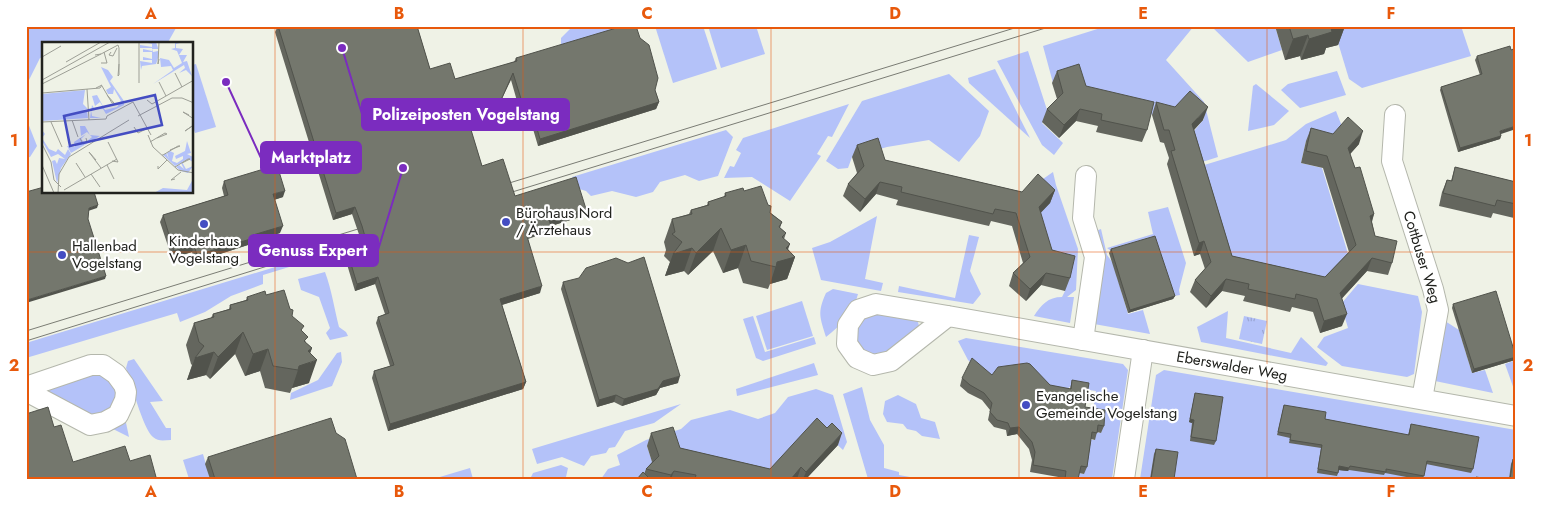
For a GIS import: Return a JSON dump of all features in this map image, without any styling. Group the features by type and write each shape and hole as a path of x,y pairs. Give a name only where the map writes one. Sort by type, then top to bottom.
{"street":[{"name":"Cottbuser Weg","path":"1396,115 1392,161 1438,310 1422,400"},
{"path":"1083,340 1095,257 1083,218 1086,176"},
{"name":"Eberswalder Weg","path":"948,316 891,360 873,365 857,358 847,344 848,325 858,310 876,304 948,316 1143,350 1516,416"},
{"path":"1124,479 1143,350"},
{"path":"26,387 91,365 103,366 116,374 124,385 126,392 125,400 118,415 105,422 90,425 26,391"}],"green space":[{"path":"26,26 175,26 176,28 168,42 42,42 42,58 26,86"},
{"path":"573,26 637,27 561,51 561,38"},
{"path":"655,26 703,26 717,69 673,83"},
{"path":"708,26 756,26 765,54 721,68"},
{"path":"1107,26 1194,26 1166,60 1204,102 1218,157 1199,163 1190,136 1204,119 1185,103 1171,119 1081,98 1053,83 1043,46"},
{"path":"1211,26 1275,26 1282,50 1248,62"},
{"path":"1333,26 1461,26 1471,56 1362,88 1349,79"},
{"path":"1028,51 1049,116 1042,123 1063,143 1054,155 1042,145 997,61"},
{"path":"194,64 196,64 216,127 195,133 194,130"},
{"path":"995,69 1030,138 969,83 968,78"},
{"path":"1337,71 1346,95 1300,108 1281,90 1288,84"},
{"path":"949,74 989,111 980,136 959,162 929,140 887,147 852,157 848,168 838,169 826,161 862,101"},
{"path":"1256,84 1289,111 1274,125 1248,131 1253,86"},
{"path":"849,104 832,137 828,136 817,154 821,156 790,201 752,177 724,178 730,166 734,167 741,153 736,150 743,138"},
{"path":"1336,111 1343,129 1328,145 1306,141 1301,163 1322,168 1349,257 1320,288 1230,268 1201,166 1286,140 1306,124"},
{"path":"26,118 37,146 30,157 26,158"},
{"path":"726,130 733,137 718,176 699,181 685,175 660,182 653,192 636,197 612,191 591,196 586,191 576,188 572,177"},
{"path":"1053,172 1078,249 1076,290 1067,297 1074,297 1070,323 1034,316 1045,302 1053,298 1062,297 1065,291 1048,263 1034,220 1050,202 1033,186"},
{"path":"1168,207 1186,263 1179,290 1180,295 1174,296 1107,248 1153,234 1148,212"},
{"path":"877,216 865,279 883,283 881,291 821,280 812,248 830,242"},
{"path":"1101,229 1107,255 1113,263 1128,314 1143,310 1150,334 1094,324 1093,232"},
{"path":"969,235 979,237 970,271 981,294 973,304 898,292 899,286 955,298"},
{"path":"321,253 322,257 263,275 263,284 231,296 205,312 180,322 177,313 26,358 26,343"},
{"path":"325,272 339,327 348,336 330,340 326,333 330,328 319,297 301,290 298,279"},
{"path":"1358,284 1418,296 1422,312 1414,374 1407,377 1342,366 1317,347 1324,337 1348,328 1341,304"},
{"path":"833,289 858,294 846,318 826,337 820,310 826,293"},
{"path":"802,301 813,336 767,350 756,316"},
{"path":"1228,311 1226,338 1291,353 1301,337 1328,363 1326,366 1201,342 1197,327"},
{"path":"876,312 917,319 920,329 887,354 875,358 863,353 855,342 853,330 862,317"},
{"path":"753,316 765,352 814,337 816,344 763,361 756,358 743,319"},
{"path":"1244,316 1267,321 1262,344 1239,339"},
{"path":"1445,321 1459,330 1472,373 1485,370 1493,393 1435,381"},
{"path":"966,338 1123,364 1128,370 1112,479 1079,479 1079,473 1084,474 1074,437 1094,440 1096,432 1101,433 1103,417 1092,416 1096,391 1069,387 1067,397 982,374 968,360 958,341"},
{"path":"341,352 342,362 332,386 290,400 291,393 318,380 337,353"},
{"path":"134,359 163,401 150,402 166,428 171,428 171,440 155,439 145,425 126,368 128,361"},
{"path":"1516,360 1516,395 1505,364"},
{"path":"814,363 818,375 737,396 736,389"},
{"path":"1164,370 1516,430 1516,479 1140,479 1156,375"},
{"path":"94,373 112,380 118,397 109,411 93,417 49,394 50,386"},
{"path":"862,387 870,420 884,445 884,468 899,472 899,475 921,479 868,479 843,394"},
{"path":"816,389 833,395 847,442 843,450 828,436 768,479 755,479 697,466 669,439 647,446 654,468 644,479 601,479 608,469 620,465 617,455 646,440 681,429 691,420 730,410 758,419 775,413 788,397"},
{"path":"898,395 916,404 921,418 935,422 940,439 922,436 916,431 907,429 903,424 887,422 883,414 885,401"},
{"path":"681,404 654,423 625,431 615,447 609,448 606,453 591,456 584,466 562,457 537,464 532,449"},
{"path":"125,418 129,437 113,429"},
{"path":"203,454 210,479 189,479 183,460"},
{"path":"561,465 568,468 566,477 559,479 530,479 533,473"},
{"path":"470,468 473,479 433,479"}],"building":[{"path":"278,26 417,26 430,69 450,63 455,79 517,61 516,58 623,26 636,26 640,38 649,45 658,78 655,90 659,102 540,139 535,122 526,115 513,73 502,98 465,110 482,166 503,159 515,196 576,177 586,209 549,220 551,226 526,233 542,286 500,299 526,382 390,424 374,371 394,365 378,317 389,313 378,277 357,284 348,254 368,247 362,226 355,207 336,213"},
{"path":"1289,26 1336,26 1331,28 1332,32 1309,39 1308,35 1293,39"},
{"path":"1510,46 1511,50 1516,48 1516,126 1500,131 1501,136 1460,148 1441,87 1482,74 1477,56"},
{"path":"1079,64 1086,86 1154,102 1147,130 1101,120 1102,114 1080,109 1064,125 1047,109 1063,93 1057,71"},
{"path":"1190,91 1208,107 1192,124 1232,256 1325,277 1356,245 1327,156 1306,151 1311,128 1333,134 1348,117 1363,131 1348,148 1355,168 1360,167 1374,214 1370,216 1375,236 1397,241 1392,263 1372,258 1340,293 1347,314 1324,321 1317,299 1296,294 1295,299 1248,289 1249,284 1226,279 1211,296 1195,280 1211,262 1204,241 1199,243 1171,151 1175,150 1169,130 1164,130 1156,102 1175,107"},
{"path":"878,138 885,160 1022,192 1038,174 1055,190 1039,207 1052,250 1075,256 1070,278 1046,273 1030,289 1013,273 1030,257 1016,213 995,209 993,214 901,192 902,187 880,182 865,199 848,184 864,166 857,145"},
{"path":"277,165 285,191 273,194 283,226 253,235 254,238 197,255 194,245 174,251 163,215 228,195 224,181"},
{"path":"1455,167 1516,182 1516,204 1497,200 1495,206 1443,193 1447,180 1452,181"},
{"path":"761,186 768,205 771,206 770,213 782,222 779,227 786,233 782,237 790,244 786,248 795,257 777,262 776,267 751,261 746,245 731,250 721,228 696,253 692,248 673,254 682,242 672,234 675,232 672,219 692,214 691,210 709,205 708,202 726,196 725,193 743,188 744,191"},
{"name":"Hallenbad Vogelstang","path":"42,188 42,194 95,194 98,205 89,208 88,219 106,276 27,300 26,192"},
{"path":"1155,236 1175,296 1130,310 1111,249"},
{"path":"644,257 680,376 663,381 658,389 624,399 616,395 599,400 563,282 579,278 586,268 616,258 628,263"},
{"path":"284,290 290,309 293,310 292,316 304,326 301,330 308,337 304,341 312,348 308,351 317,360 299,366 298,370 273,366 268,349 253,354 243,332 218,357 214,352 195,358 204,346 199,342 194,323 214,317 213,314 231,309 230,305 248,300 247,297 265,291 266,295"},
{"path":"1496,291 1516,357 1474,369 1453,304"},
{"path":"972,358 992,375 998,367 1027,363 1050,385 1071,389 1072,380 1089,383 1085,407 1105,410 1104,426 1098,425 1097,433 1092,432 1087,467 1081,466 1078,479 1065,479 1066,471 1033,465 1035,452 1032,442 1019,427 1010,428 1008,423 997,420 990,412 992,403 984,393 962,378"},
{"path":"1195,393 1223,397 1216,441 1191,437 1194,420 1190,419"},
{"path":"1284,405 1326,412 1325,419 1409,435 1411,424 1479,437 1473,469 1427,461 1424,476 1386,469 1386,472 1350,466 1349,468 1339,466 1338,473 1318,469 1322,445 1290,440 1291,434 1278,432"},
{"path":"48,407 54,427 61,425 73,462 125,446 130,461 150,455 156,477 150,479 26,479 26,414"},
{"path":"331,418 336,433 345,439 357,479 215,479 208,457"},
{"path":"817,418 827,428 832,423 842,433 806,472 801,467 791,479 695,479 696,475 674,471 671,475 646,469 659,456 651,433 673,427 680,448 770,469"},
{"path":"1156,449 1178,452 1174,479 1151,479"},
{"path":"1513,459 1516,460 1516,479 1510,479"},
{"path":"643,472 650,479 637,479"}],"tram line":[{"path":"506,184 1021,26"},
{"path":"509,193 1052,26"},
{"path":"26,331 358,229"},
{"path":"26,341 361,237"}],"place":[{"name":"Polizeiposten Vogelstang","path":"342,48"},
{"name":"Marktplatz","path":"226,82"},
{"name":"Genuss Expert","path":"403,168"},
{"name":"Bürohaus Nord / Ärztehaus","path":"506,222"},
{"name":"Kinderhaus Vogelstang","path":"204,224"},
{"name":"Hallenbad Vogelstang","path":"62,255"},
{"name":"Evangelische Gemeinde Vogelstang","path":"1026,405"}]}
